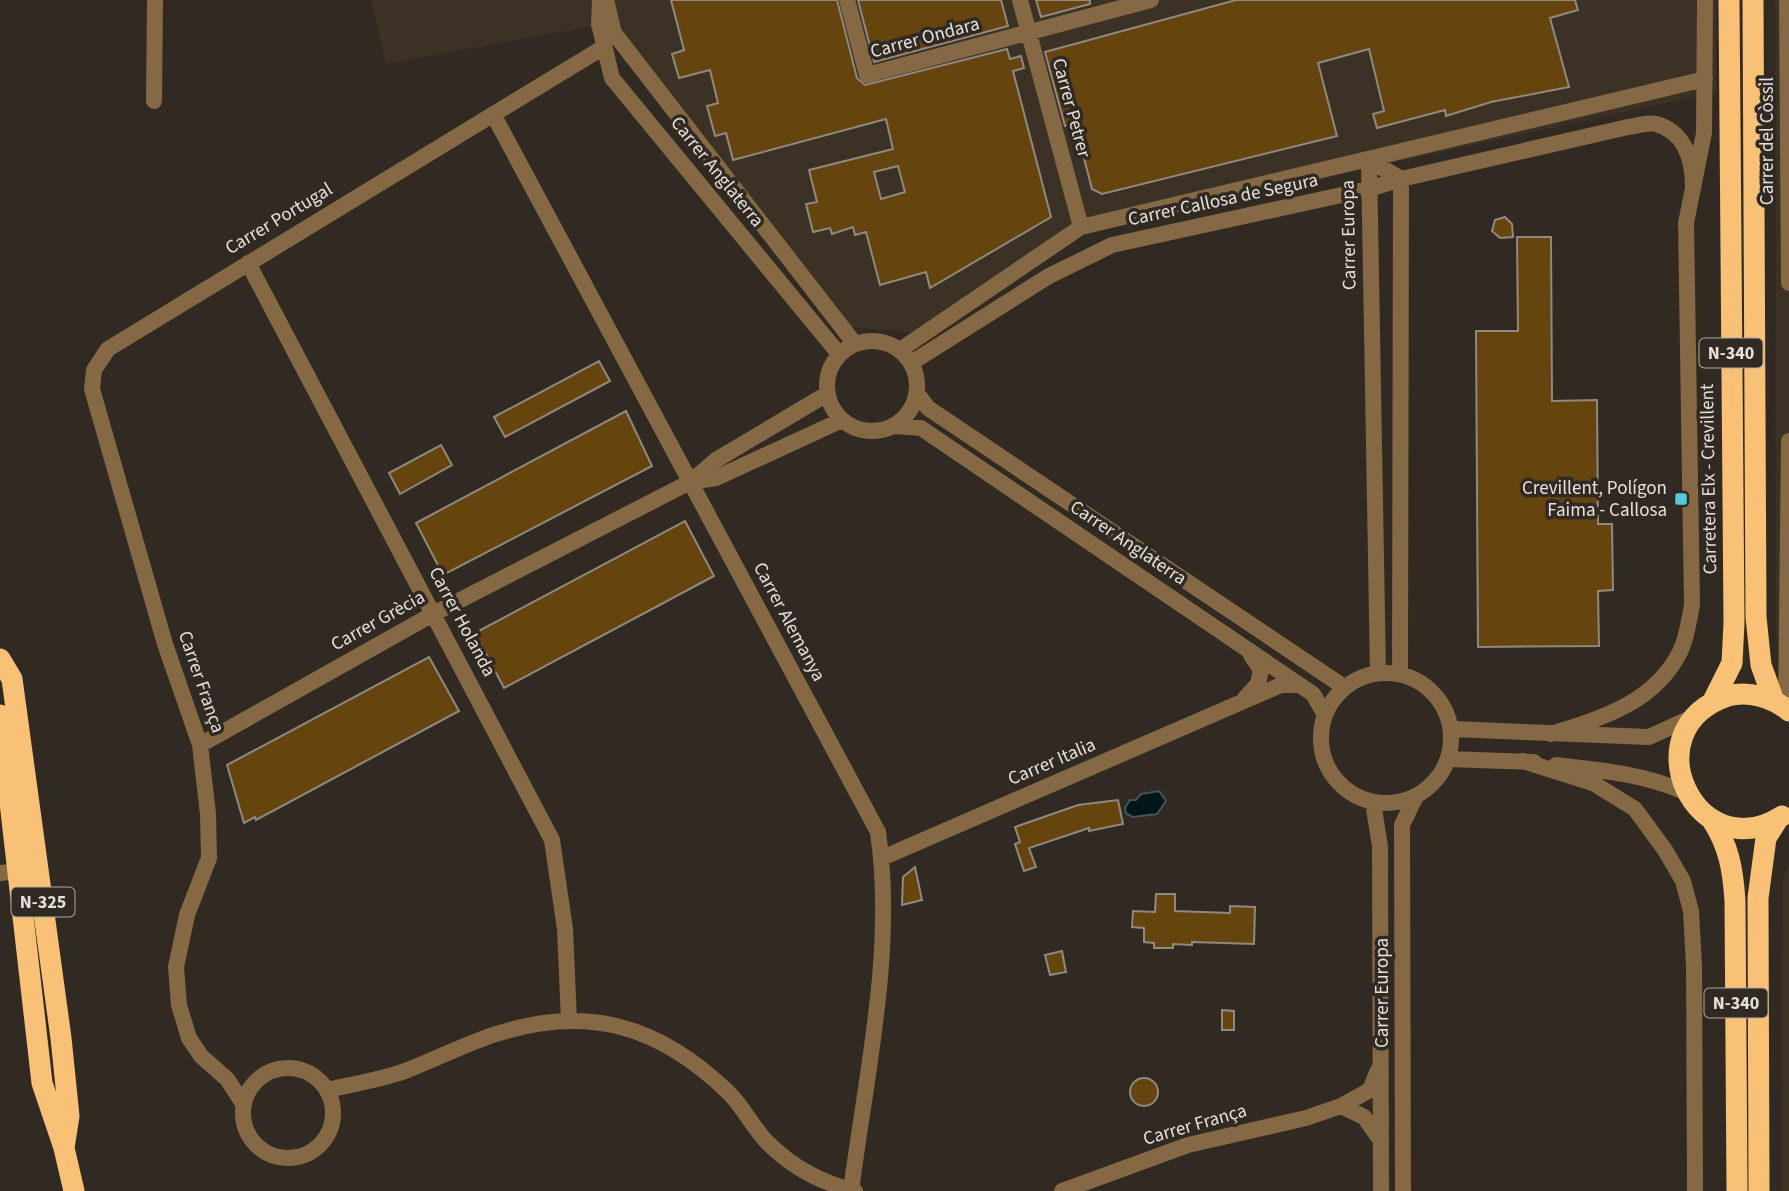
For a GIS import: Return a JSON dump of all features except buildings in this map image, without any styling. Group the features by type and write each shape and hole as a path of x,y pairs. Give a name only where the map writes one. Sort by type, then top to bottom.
{"highway":[{"name":"Carretera Elx - Crevillent","path":"1713,701 1732,663 1734,623 1729,0"},
{"name":"N-340","path":"1753,0 1756,617 1761,665 1783,707"},
{"name":"N-325","path":"0,659 12,679 53,982 69,1116 64,1148"},
{"name":"N-340","path":"1737,1191 1735,901 1732,865 1722,836 1712,820 1696,808 1685,792 1678,765 1681,739 1695,716 1713,701 1733,695 1754,695 1783,707"},
{"name":"N-325","path":"0,715 9,872 42,1083 64,1148 74,1191"},
{"name":"N-340","path":"1712,820 1745,828 1785,815"},
{"name":"N-340","path":"1759,1191 1758,898 1761,858 1766,838 1785,815"}],"street":[{"path":"154,101 155,0"},
{"name":"Carrer Anglaterra","path":"600,0 599,24 612,78 839,355"},
{"path":"606,0 614,33 855,344"},
{"name":"Carrer Ondara","path":"847,0 867,75 1151,0"},
{"name":"Carrer Petrer","path":"1020,0 1081,228"},
{"path":"1551,734 1615,714 1662,681 1682,650 1692,605 1686,223 1704,133 1705,0"},
{"name":"Carrer del Còssil","path":"1787,0 1789,283"},
{"name":"Carrer Portugal","path":"94,370 108,349 604,47"},
{"name":"Carrer Callosa de Segura","path":"900,350 1081,228 1107,219 1369,160 1705,79"},
{"name":"Carrer Alemanya","path":"493,114 878,832 882,858 878,994 852,1191"},
{"name":"Carrer Callosa de Segura","path":"911,363 1049,276 1112,245 1369,189 1401,179 1655,124 1673,133 1686,148 1693,163 1693,188"},
{"name":"Carrer Europa","path":"1369,160 1401,179"},
{"name":"Carrer Europa","path":"1369,160 1378,673"},
{"path":"1400,673 1401,179"},
{"name":"Carrer Holanda","path":"248,263 435,613 552,840 565,929 569,1021"},
{"path":"877,341 900,350 911,363 917,377 917,393 913,406 895,426 872,432 852,427 842,420 827,394 827,378 839,355 855,344 877,341"},
{"name":"Carrer França","path":"94,370 92,389 165,644 201,745 208,814 209,858 187,915 176,967 179,1005 189,1038 201,1056 227,1079 244,1105"},
{"name":"Carrer Anglaterra","path":"917,393 929,408 1345,687"},
{"name":"Carrer Grècia","path":"201,745 435,613 690,482 716,460 827,394"},
{"name":"Carrer Grècia","path":"690,482 716,478 842,420"},
{"name":"Carrer Anglaterra","path":"895,426 921,428 1313,694 1325,715"},
{"path":"1783,707 1788,586 1789,441"},
{"name":"Carrer Italia","path":"1238,705 1258,684 1261,670 1248,649"},
{"path":"1378,673 1400,673 1433,691 1443,705 1452,729 1449,759 1433,785 1415,798 1394,804 1373,803 1349,793 1337,782 1326,764 1320,741 1325,715 1345,687 1378,673"},
{"name":"Carrer Italia","path":"882,858 1281,685 1300,685"},
{"path":"1452,729 1649,737 1695,716"},
{"path":"21,742 13,772 22,834 22,861 9,872 28,883 35,953 53,982"},
{"path":"1449,759 1523,761 1617,771 1657,780 1685,792"},
{"path":"1523,761 1593,783 1635,809 1665,850 1683,881 1691,911 1693,952 1695,1191"},
{"name":"Carrer Europa","path":"1403,1191 1402,825 1415,798"},
{"name":"Carrer Europa","path":"1373,803 1380,846 1381,1191"},
{"path":"327,1090 402,1072 492,1035 540,1022 600,1020 655,1037 702,1066 741,1105 767,1142 804,1172 852,1191"},
{"name":"Carrer França","path":"1062,1191 1093,1185 1188,1144 1306,1118 1341,1106 1370,1090 1380,1065"},
{"path":"280,1068 294,1068 319,1079 327,1090 333,1103 330,1132 322,1144 297,1158 275,1156 257,1146 248,1134 244,1105 256,1082 280,1068"},
{"path":"227,1079 256,1082"},
{"path":"1341,1106 1364,1116 1381,1141"}],"shaded area":[{"path":"371,0 1716,0 1716,92 1090,229 917,333 846,327 610,23 386,64"},
{"path":"1775,0 1789,0 1789,655 1776,637"},
{"path":"1159,791 1166,801 1157,814 1133,817 1126,813 1125,808 1130,800 1136,800 1141,794"},
{"path":"1789,865 1789,1191 1781,1191 1783,876"}],"place":[{"name":"Crevillent, Polígon Faima - Callosa","path":"1681,499"}]}
